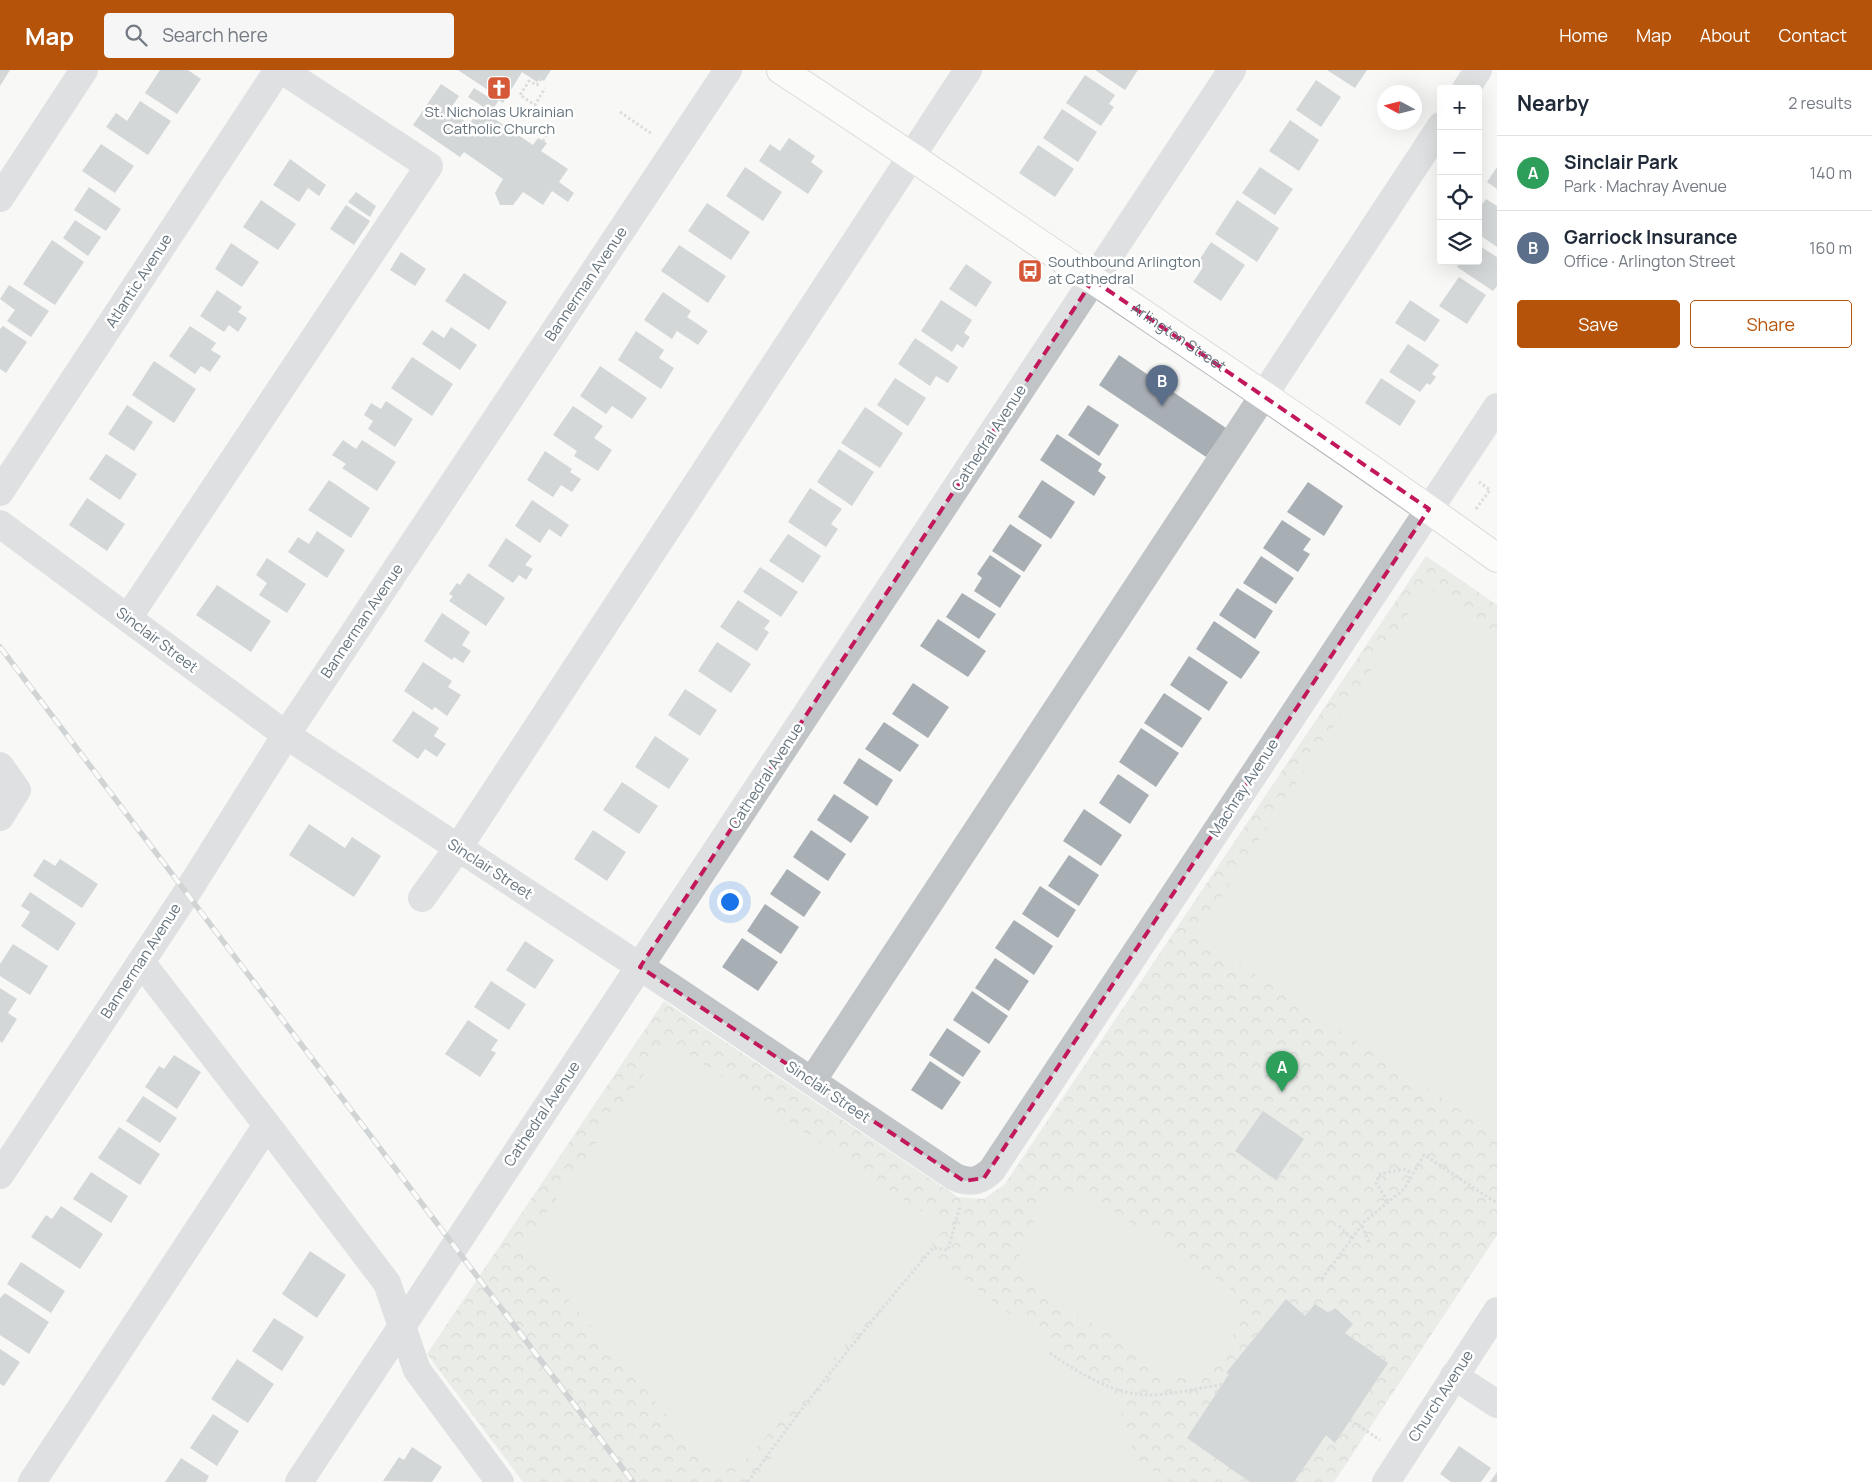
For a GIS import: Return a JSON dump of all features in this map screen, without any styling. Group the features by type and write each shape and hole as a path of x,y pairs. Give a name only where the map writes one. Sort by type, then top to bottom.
{"main road":[{"name":"Arlington Street","path":"781,70 1264,393 1497,558"}],"street":[{"path":"0,198 84,70"},
{"name":"Atlantic Avenue","path":"0,492 278,70"},
{"path":"128,618 428,166 282,70"},
{"name":"Bannerman Avenue","path":"0,1175 141,962 286,735 728,70"},
{"path":"422,898 458,848 968,70"},
{"name":"Cathedral Avenue","path":"299,1482 1232,70"},
{"path":"1469,85 1478,70"},
{"path":"812,1081 1438,130"},
{"name":"Machray Avenue","path":"967,1181 984,1178 992,1170 1497,407"},
{"name":"Sinclair Street","path":"0,524 286,735 640,967 955,1177 967,1181"},
{"path":"0,766 18,790 0,817"},
{"path":"141,962 387,1283 418,1370 500,1482"},
{"path":"32,1482 267,1126"},
{"name":"Church Avenue","path":"1386,1482 1497,1311"},
{"path":"1454,1376 1497,1404"}],"path":[{"path":"540,80 537,86 529,81 520,95 535,105 546,88"},
{"path":"620,112 627,117"},
{"path":"543,141 552,128"},
{"path":"1322,1279 1362,1225 1404,1189 1424,1155 1497,1202"},
{"path":"1388,1201 1376,1183 1380,1174 1404,1169 1412,1173"},
{"path":"748,1482 786,1428 856,1339 933,1248 948,1250 967,1181"},
{"path":"1362,1225 1369,1242"},
{"path":"1339,1226 1352,1238"},
{"path":"1050,1352 1083,1376 1113,1388 1146,1395 1223,1384"},
{"path":"1350,1420 1403,1455"}],"highlighted area":[{"path":"1093,280 1429,509 984,1178 964,1181 955,1177 640,967"}],"green space":[{"path":"1426,556 1497,605 1497,1235 1334,1482 523,1482 427,1354 664,1001 958,1197 984,1199 1005,1184"},
{"path":"1426,587 1497,633 1497,1135 1196,935"},
{"path":"668,1040 946,1228 738,1469 710,1465 523,1246"},
{"path":"1072,1191 1086,1193 1230,1288 1239,1306 1239,1319 1229,1344 1219,1360 1206,1374 1187,1378 1173,1377 1030,1282 1023,1270 1020,1257 1023,1244 1031,1226 1041,1209 1050,1199"},
{"path":"932,1255 1115,1394 1135,1457 1169,1482 761,1482 773,1454 918,1266"}],"building":[{"path":"0,70 10,70 0,86"},
{"path":"160,70 188,70 201,79 177,114 145,93"},
{"path":"458,70 551,70 544,81 540,79 537,82 522,72 503,103 499,100 489,115 533,145 538,138 547,143 541,151 568,169 559,182 574,193 568,202 552,191 543,205 523,192 513,205 500,205 495,193 503,179 464,152 460,157 413,125 441,84 459,96 449,111 469,124 482,106 468,97 474,88 488,97 490,94 488,90"},
{"path":"1095,70 1138,70 1125,90"},
{"path":"1327,70 1367,70 1355,88"},
{"path":"1085,75 1115,95 1109,104 1114,107 1101,126 1066,103"},
{"path":"1316,80 1341,97 1321,127 1296,110"},
{"path":"140,101 171,121 148,155 106,127 116,113 127,121"},
{"path":"1062,109 1097,132 1078,162 1043,138"},
{"path":"1290,120 1319,140 1299,171 1269,151"},
{"path":"789,138 815,156 811,162 823,171 808,194 759,161 770,144 780,151"},
{"path":"101,144 134,166 115,193 82,171"},
{"path":"1038,145 1074,169 1055,197 1019,173"},
{"path":"290,159 326,185 319,196 308,188 299,202 273,185"},
{"path":"745,167 782,192 763,221 726,196"},
{"path":"1260,167 1293,189 1275,215 1242,193"},
{"path":"1497,167 1497,189 1487,182"},
{"path":"89,187 121,209 106,231 74,210"},
{"path":"356,192 376,206 370,217 348,202"},
{"path":"1486,199 1497,206 1497,247 1482,237 1482,204"},
{"path":"261,200 296,224 278,250 243,227"},
{"path":"1237,200 1279,228 1257,262 1215,234"},
{"path":"707,203 750,232 731,260 688,231"},
{"path":"346,205 370,221 354,245 330,229"},
{"path":"75,220 101,237 88,256 63,238"},
{"path":"52,240 84,262 55,305 23,284"},
{"path":"1211,242 1245,265 1221,301 1193,282 1202,269 1196,265"},
{"path":"231,243 259,262 242,287 215,269"},
{"path":"679,245 726,276 708,303 661,271"},
{"path":"1482,248 1497,257 1497,286 1493,291 1457,267 1458,265 1482,265"},
{"path":"401,252 426,269 415,286 390,270"},
{"path":"966,264 992,282 976,307 949,289"},
{"path":"464,273 507,302 489,330 445,301"},
{"path":"1459,277 1486,295 1467,324 1439,306"},
{"path":"9,285 49,311 31,337 7,321 15,310 0,299"},
{"path":"217,290 242,307 238,312 247,318 238,332 229,325 224,332 200,316"},
{"path":"663,292 691,311 687,317 708,331 698,345 677,331 672,339 644,320"},
{"path":"941,300 972,320 964,333 970,337 963,348 957,344 952,352 921,331"},
{"path":"1410,300 1440,320 1425,342 1395,323"},
{"path":"3,326 27,342 6,373 0,369 0,329"},
{"path":"190,326 216,343 211,350 221,356 210,372 201,366 195,374 169,356"},
{"path":"451,327 477,345 460,370 422,344 432,330 444,338"},
{"path":"636,331 664,350 659,358 674,368 661,389 618,360"},
{"path":"915,338 958,367 948,383 936,376 930,386 898,364"},
{"path":"1408,344 1439,365 1432,374 1436,377 1430,385 1427,383 1420,392 1389,372"},
{"path":"1119,355 1226,428 1206,457 1099,385"},
{"path":"412,357 453,384 432,416 391,388"},
{"path":"154,361 196,389 174,423 132,395"},
{"path":"600,366 647,398 632,419 612,406 606,414 580,396"},
{"path":"895,378 926,398 908,426 877,405"},
{"path":"1381,378 1416,401 1400,426 1365,403"},
{"path":"386,401 413,419 395,447 368,429 373,421 364,415 371,403 381,409"},
{"path":"127,405 153,422 134,451 108,434"},
{"path":"1088,405 1119,425 1099,456 1068,435"},
{"path":"573,406 603,426 594,438 612,450 598,471 574,456 577,451 553,435"},
{"path":"865,407 903,433 880,468 841,443"},
{"path":"1057,434 1102,464 1098,471 1106,477 1094,496 1040,460"},
{"path":"343,440 356,449 362,440 396,462 377,491 342,468 346,464 332,455"},
{"path":"839,449 874,472 852,506 817,482"},
{"path":"545,451 572,469 570,472 581,479 572,492 561,485 553,497 527,480"},
{"path":"106,454 137,474 120,500 89,479"},
{"path":"329,480 370,508 351,538 308,510"},
{"path":"1042,480 1075,502 1051,539 1018,517"},
{"path":"1308,482 1343,506 1324,536 1287,512"},
{"path":"810,488 842,509 831,524 838,529 826,547 788,522"},
{"path":"87,498 125,524 107,551 69,525"},
{"path":"532,500 569,525 561,537 549,529 540,543 515,526"},
{"path":"1282,520 1311,539 1303,550 1310,554 1298,572 1263,548"},
{"path":"1010,524 1042,545 1024,572 992,551"},
{"path":"317,531 345,550 327,578 288,552 298,537 309,544"},
{"path":"788,534 821,556 803,583 769,561"},
{"path":"506,538 532,556 525,565 533,569 526,580 519,575 513,583 488,566"},
{"path":"990,555 1021,576 1000,608 974,591 982,578 977,574"},
{"path":"1261,556 1294,578 1276,604 1243,583"},
{"path":"267,558 306,584 287,613 259,595 267,583 256,575"},
{"path":"760,567 798,592 781,617 743,592"},
{"path":"468,573 505,598 486,626 449,601 453,596 449,594 457,583 460,585"},
{"path":"217,585 271,621 251,652 196,615"},
{"path":"1237,588 1273,611 1255,639 1219,615"},
{"path":"962,593 996,614 979,639 946,617"},
{"path":"738,600 770,621 764,629 769,632 757,651 720,627"},
{"path":"442,613 470,632 462,645 471,651 463,663 454,657 452,660 424,641"},
{"path":"938,619 986,651 968,677 920,646"},
{"path":"1214,621 1260,652 1241,679 1196,649"},
{"path":"717,642 751,664 731,693 698,671"},
{"path":"1189,656 1228,682 1209,711 1170,685"},
{"path":"423,662 452,681 448,687 461,695 447,716 435,707 432,710 404,691"},
{"path":"913,683 949,707 928,738 892,714"},
{"path":"685,689 717,710 700,736 668,715"},
{"path":"1164,693 1202,718 1182,748 1144,723"},
{"path":"413,711 439,728 434,736 446,744 437,757 425,749 418,759 392,741"},
{"path":"884,722 919,745 900,772 865,749"},
{"path":"1141,728 1179,753 1156,787 1119,762"},
{"path":"655,736 689,759 669,789 635,767"},
{"path":"859,758 893,780 877,806 843,783"},
{"path":"1118,774 1149,795 1130,824 1099,803"},
{"path":"622,782 658,806 639,834 603,810"},
{"path":"834,794 869,817 851,843 817,820"},
{"path":"1084,809 1122,835 1101,866 1063,841"},
{"path":"309,824 345,848 352,837 381,856 354,897 289,855"},
{"path":"593,830 626,852 607,881 574,859"},
{"path":"811,830 846,854 828,881 793,857"},
{"path":"1069,855 1099,875 1079,906 1048,886"},
{"path":"44,859 55,866 60,859 98,884 82,908 33,876"},
{"path":"787,869 821,892 804,917 770,894"},
{"path":"1040,886 1076,910 1058,938 1022,914"},
{"path":"30,892 76,923 58,951 21,926 30,912 21,906"},
{"path":"765,904 799,927 781,954 747,931"},
{"path":"1014,920 1053,946 1034,975 995,948"},
{"path":"742,938 778,962 758,991 722,967"},
{"path":"525,941 554,960 535,989 506,970"},
{"path":"13,944 48,966 30,995 0,976 0,964"},
{"path":"995,958 1029,981 1009,1011 975,988"},
{"path":"491,981 526,1004 509,1030 474,1007"},
{"path":"0,988 17,999 8,1013 17,1019 2,1043 0,1041"},
{"path":"972,991 1008,1016 989,1044 953,1020"},
{"path":"468,1020 498,1040 491,1050 496,1053 480,1077 445,1054"},
{"path":"947,1028 981,1051 963,1077 929,1055"},
{"path":"174,1055 201,1072 177,1109 145,1087 159,1066 164,1069"},
{"path":"930,1061 961,1082 942,1110 911,1090"},
{"path":"143,1096 177,1118 160,1143 126,1121"},
{"path":"1263,1111 1304,1139 1276,1180 1235,1151"},
{"path":"119,1127 160,1154 140,1185 98,1158"},
{"path":"91,1172 128,1196 111,1223 73,1199"},
{"path":"61,1206 103,1234 80,1269 31,1237 46,1215 52,1219"},
{"path":"310,1251 346,1275 317,1318 282,1294"},
{"path":"21,1262 65,1291 51,1313 7,1284"},
{"path":"5,1293 49,1322 29,1354 0,1335 0,1298"},
{"path":"1286,1299 1305,1316 1315,1304 1329,1313 1335,1308 1353,1324 1345,1333 1388,1363 1335,1443 1326,1435 1294,1482 1250,1482 1187,1438 1229,1374 1226,1373"},
{"path":"274,1318 304,1337 282,1371 252,1351"},
{"path":"0,1349 20,1362 4,1386 0,1384"},
{"path":"237,1359 274,1384 248,1423 211,1399"},
{"path":"213,1414 239,1431 217,1466 190,1448"},
{"path":"1459,1446 1491,1468 1481,1482 1451,1482 1440,1474"},
{"path":"412,1447 442,1467 432,1482 383,1481 399,1457 404,1460"},
{"path":"181,1458 209,1476 206,1482 165,1482"},
{"path":"1497,1472 1497,1482 1490,1482"}],"railway":[{"path":"0,647 633,1482"}],"place":[{"name":"St. Nicholas Ukrainian Catholic Church","path":"499,88"},
{"name":"Southbound Arlington at Cathedral","path":"1030,271"},
{"name":"Garriock Insurance","path":"1162,406"},
{"name":"Sinclair Park","path":"1282,1092"}]}
